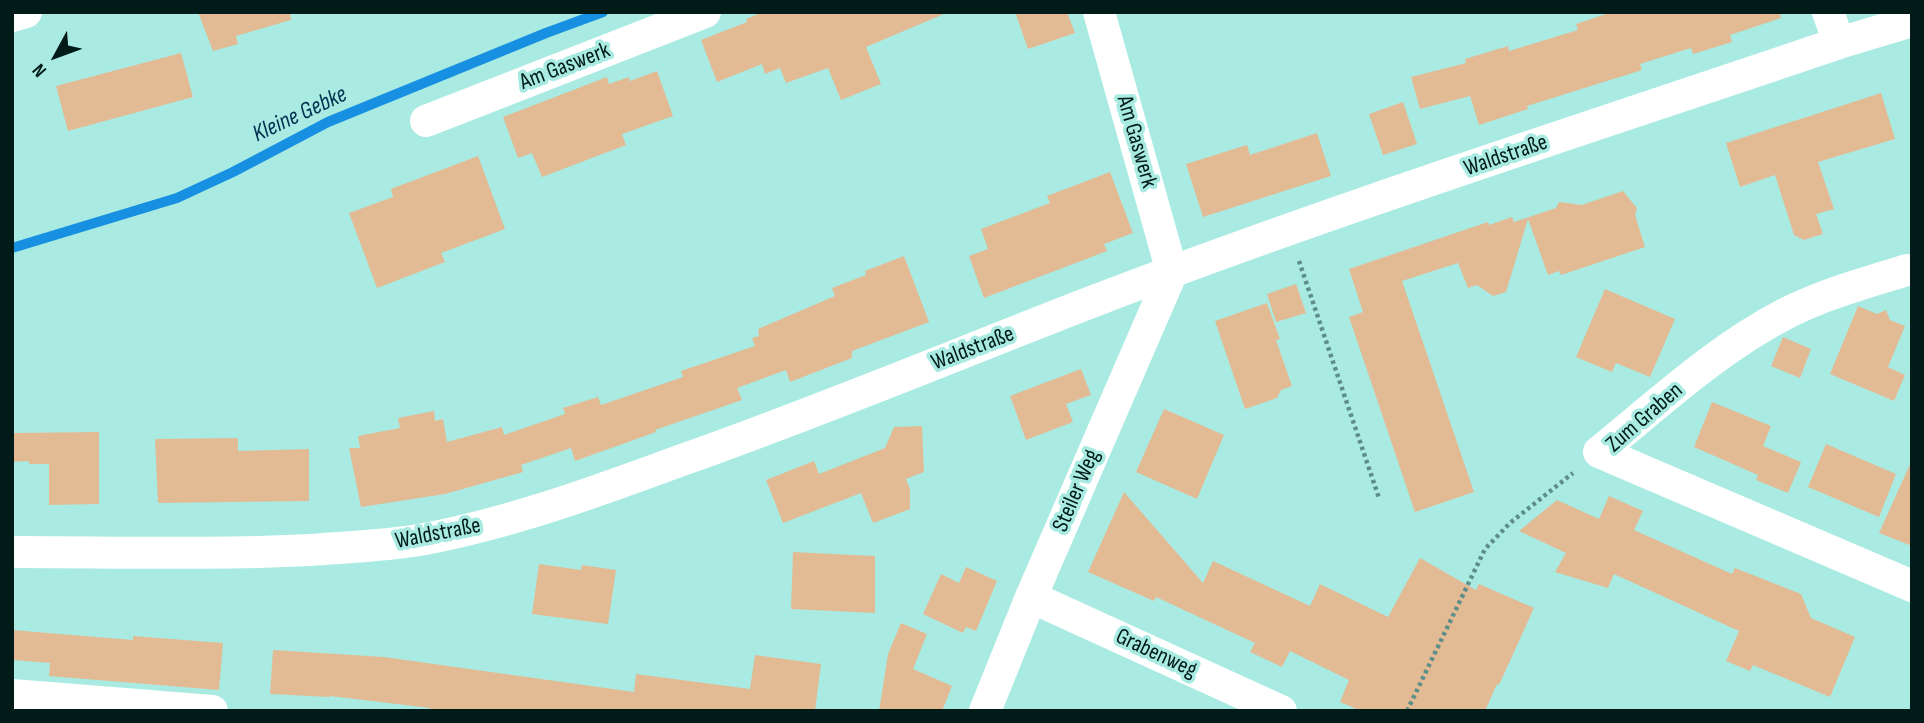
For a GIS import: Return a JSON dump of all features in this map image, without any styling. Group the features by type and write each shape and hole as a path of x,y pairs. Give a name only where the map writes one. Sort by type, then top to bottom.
{"street":[{"path":"12,16 26,12"},
{"name":"Am Gaswerk","path":"426,121 705,12"},
{"name":"Am Gaswerk","path":"1099,12 1172,272"},
{"path":"1828,12 1839,43"},
{"name":"Waldstraße","path":"12,552 276,551 378,545 420,540 470,529 571,500 768,430 1172,272 1289,230 1839,43 1912,21"},
{"name":"Zum Graben","path":"1907,270 1840,290 1783,315 1733,345 1599,452 1912,586"},
{"name":"Steiler Weg","path":"985,711 1031,597 1172,272"},
{"name":"Grabenweg","path":"1031,597 1281,711"},
{"path":"12,695 212,711"}],"path":[{"path":"1289,230 1379,498"},
{"path":"1407,711 1485,549 1510,523 1599,452"}],"building":[{"path":"198,12 290,12 291,20 236,36 238,44 213,51"},
{"path":"763,12 944,14 866,47 881,84 841,100 828,68 786,83 780,68 765,74 762,64 717,82 701,40 747,22 746,19"},
{"path":"1015,12 1067,12 1075,33 1028,49"},
{"path":"1612,12 1780,12 1781,18 1730,35 1732,42 1693,54 1691,48 1640,64 1642,70 1527,106 1528,109 1479,125 1470,96 1420,109 1411,77 1466,63 1465,59 1508,46 1509,51 1578,30 1576,24"},
{"path":"181,53 193,97 68,131 56,86"},
{"path":"657,71 673,116 622,134 626,145 542,177 532,153 518,158 503,117 607,77 609,84 629,77 630,81"},
{"path":"1881,93 1895,139 1818,162 1834,209 1816,214 1823,234 1804,240 1794,235 1775,175 1740,187 1726,143"},
{"path":"1403,102 1417,144 1383,155 1369,114"},
{"path":"1317,133 1331,176 1203,217 1186,164 1247,145 1250,155"},
{"path":"478,156 505,229 441,253 445,262 377,288 349,213 393,197 391,189"},
{"path":"1110,172 1133,233 1104,244 1107,251 984,298 969,256 988,249 981,229 1050,203 1047,196"},
{"path":"1623,191 1637,208 1635,215 1645,247 1561,275 1559,271 1548,275 1528,219 1506,292 1493,296 1477,285 1468,288 1458,263 1402,281 1474,492 1415,512 1349,317 1363,312 1349,269 1488,222 1489,225 1512,217 1514,222 1556,208 1559,202 1582,205"},
{"path":"904,256 929,322 852,351 852,358 790,382 786,370 737,388 742,400 575,461 571,448 521,465 523,472 445,494 361,507 349,448 360,448 358,436 400,428 398,418 434,411 435,421 443,419 447,442 502,427 504,435 565,414 563,408 598,397 601,405 683,377 681,371 755,346 752,338 759,336 758,329 835,296 832,288 866,275 865,271"},
{"path":"1296,284 1306,313 1276,322 1267,294"},
{"path":"1605,289 1675,319 1650,377 1616,363 1612,372 1576,357"},
{"path":"1267,303 1292,386 1281,390 1277,398 1245,409 1215,321"},
{"path":"1858,306 1877,314 1886,310 1890,320 1905,326 1888,367 1905,375 1894,401 1830,374"},
{"path":"1783,337 1811,349 1800,378 1771,366"},
{"path":"1081,369 1091,395 1066,404 1073,422 1026,440 1010,396"},
{"path":"1712,402 1771,426 1763,446 1801,462 1788,493 1756,480 1758,475 1694,447"},
{"path":"1164,409 1224,435 1197,499 1136,472"},
{"path":"922,426 924,472 906,479 910,489 910,509 873,523 861,493 783,523 766,480 814,461 819,474 885,448 894,427"},
{"path":"99,432 99,504 49,505 49,464 12,462 12,433"},
{"path":"238,438 238,451 309,449 309,501 158,503 155,439"},
{"path":"1826,444 1896,474 1879,517 1808,487"},
{"path":"1912,460 1912,546 1879,533"},
{"path":"1124,492 1203,583 1213,561 1310,606 1320,584 1388,617 1420,558 1476,590 1479,584 1534,608 1485,711 1361,711 1340,702 1349,680 1290,651 1282,667 1250,652 1255,643 1156,597 1154,601 1088,572"},
{"path":"1609,496 1643,511 1634,530 1732,574 1735,568 1801,594 1811,618 1855,637 1830,697 1753,665 1750,671 1726,661 1739,631 1614,574 1608,588 1555,572 1566,553 1519,531 1557,500 1599,519"},
{"path":"793,552 875,556 875,613 791,609"},
{"path":"539,564 581,570 582,565 616,570 608,624 532,614"},
{"path":"966,567 997,581 976,631 966,627 963,633 923,614 941,574 959,583"},
{"path":"901,623 927,634 913,669 952,686 942,711 879,711 888,654"},
{"path":"12,630 133,640 133,636 223,643 219,690 49,676 50,663 12,660"},
{"path":"273,650 384,657 634,692 636,674 750,689 755,655 821,664 815,711 430,711 430,708 330,696 270,694"}],"waterway":[{"name":"Kleine Gebke","path":"12,248 177,198 328,122 603,12"}]}
